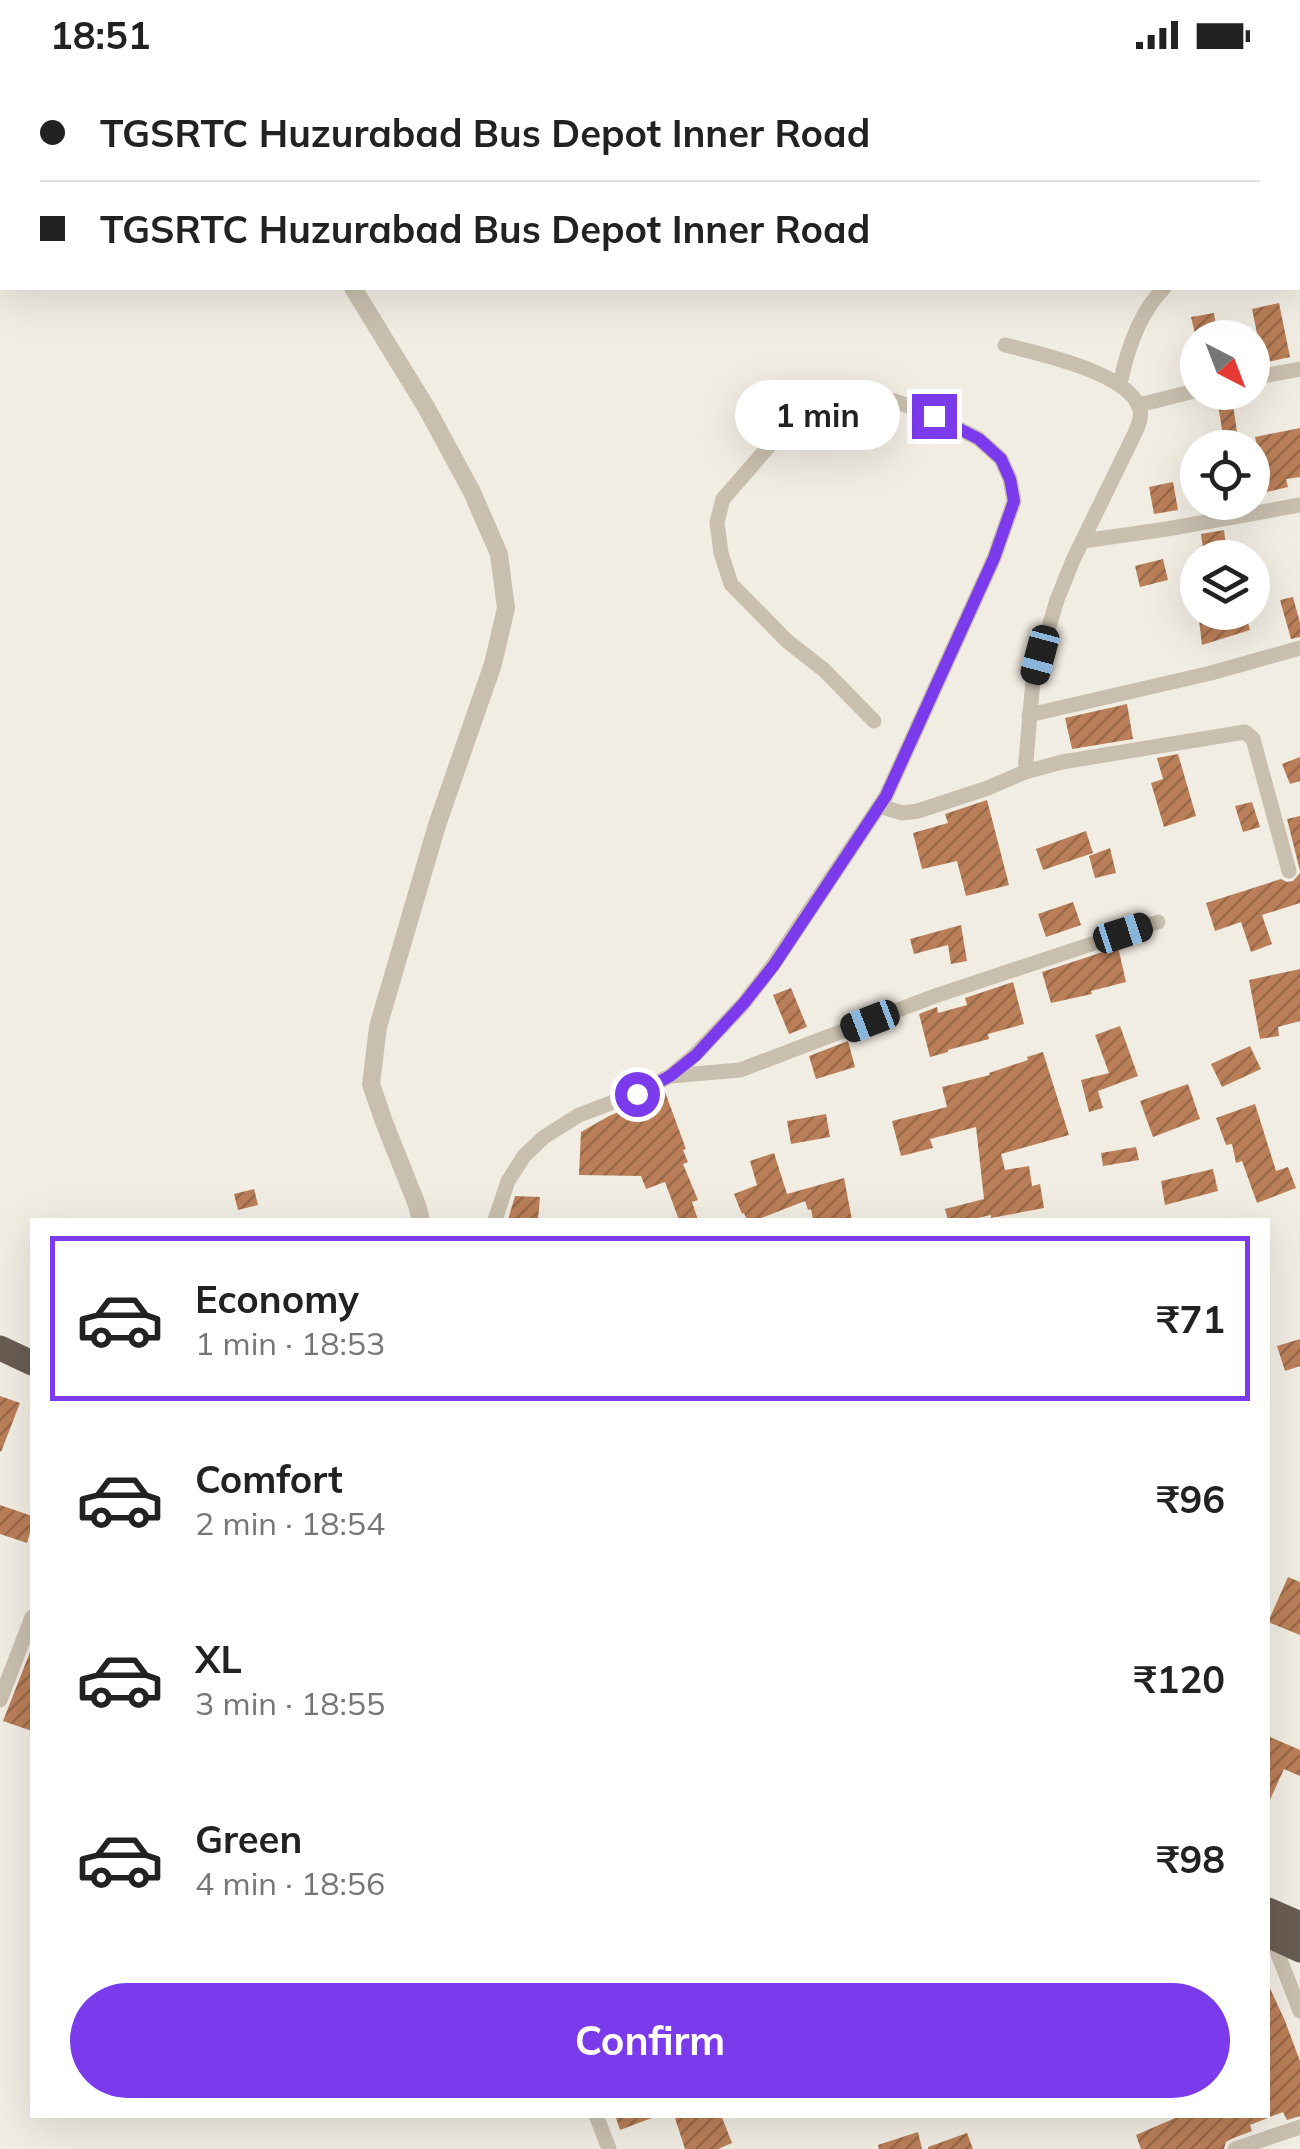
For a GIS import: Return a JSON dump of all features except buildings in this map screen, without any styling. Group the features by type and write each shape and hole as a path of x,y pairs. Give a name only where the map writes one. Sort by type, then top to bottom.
{"highway":[{"path":"0,1348 30,1362"},
{"path":"1270,1911 1300,1924"},
{"path":"1270,1931 1300,1950"}],"street":[{"path":"353,290 426,407 472,492 499,554 506,608 493,664 436,825 378,1027 371,1084 421,1218"},
{"path":"1120,384 1143,316 1162,290"},
{"path":"1005,345 1076,365 1120,384 1139,406 1140,422 1057,600 1033,680 1025,772"},
{"path":"1270,374 1300,368"},
{"path":"1139,406 1180,395"},
{"path":"496,1218 508,1181 524,1156 579,1115 637,1094 670,1076 696,1055 774,965 894,782 994,558 1014,501 1001,459 979,439 895,401 856,396 830,398 809,410 770,446 722,499 718,522 720,553 730,584 874,721"},
{"path":"1083,541 1300,505"},
{"path":"1028,716 1300,648"},
{"path":"880,806 902,813 918,811 1062,762 1245,732 1253,739 1288,871"},
{"path":"670,1076 740,1070 935,996 1158,922"},
{"path":"0,1700 30,1623"},
{"path":"1270,1933 1300,2011"},
{"path":"597,2118 609,2149"},
{"path":"1235,2149 1300,2127"}],"route":[{"path":"637,1094 670,1076 696,1055 774,965 886,796 994,558 1014,501 1010,479 1001,459 979,439 934,416"}]}
